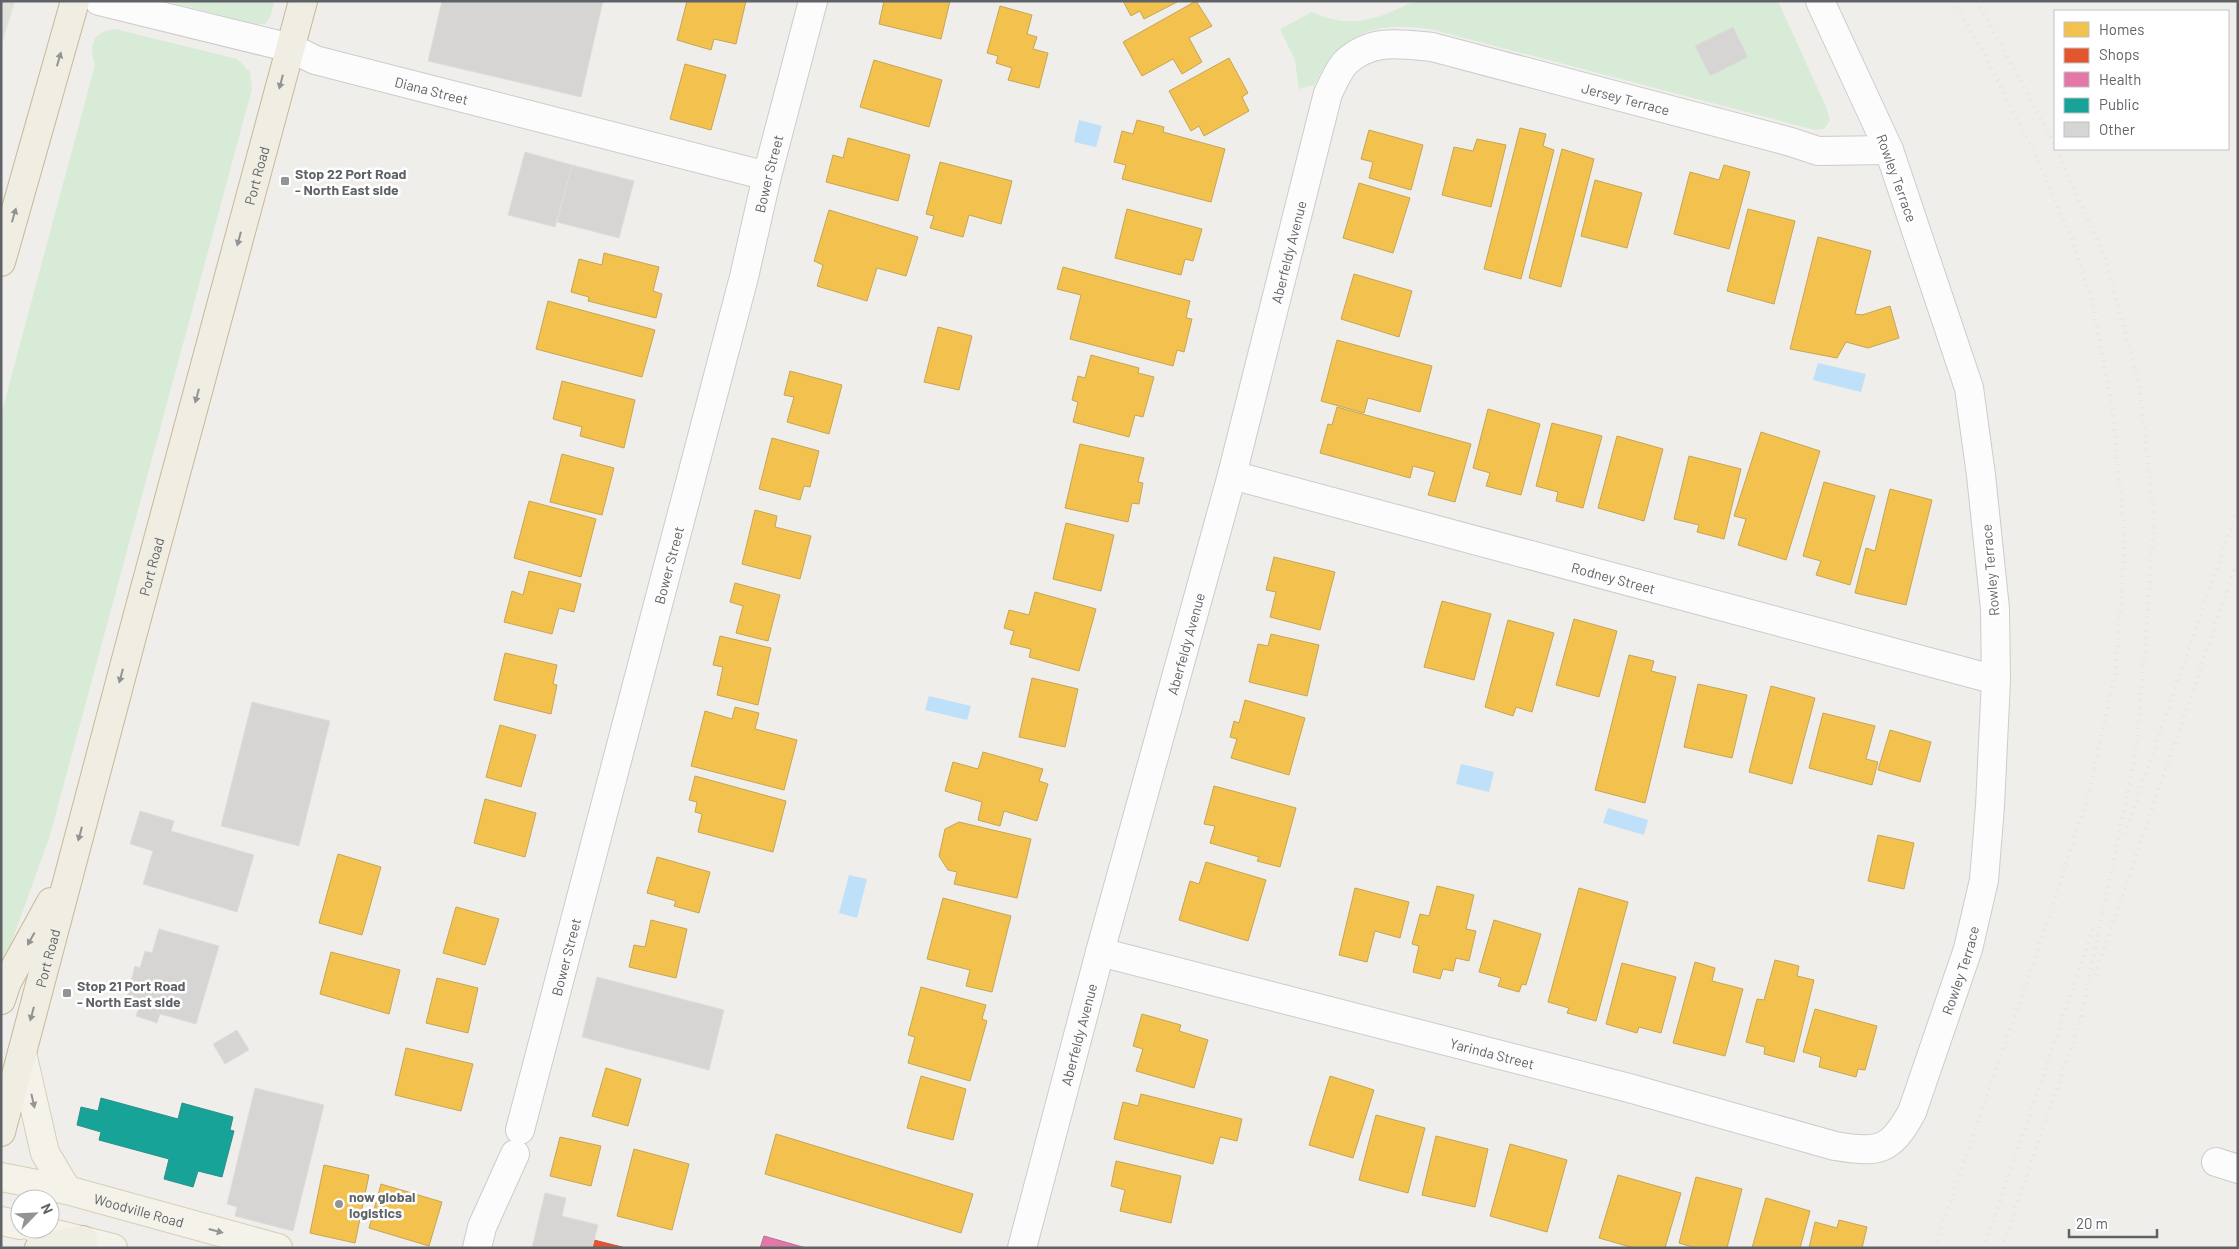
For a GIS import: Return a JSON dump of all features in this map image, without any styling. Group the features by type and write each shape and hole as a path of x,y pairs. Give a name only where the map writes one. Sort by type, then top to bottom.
{"highway":[{"path":"1,262 75,1"},
{"name":"Port Road","path":"1,1132 303,1"},
{"path":"1,1000 7,982 72,866"},
{"path":"39,1248 84,1240"}],"main road":[{"path":"22,1053 45,1153 67,1190"},
{"name":"Woodville Road","path":"1,1177 67,1190 278,1248"},
{"path":"60,1234 113,1248"}],"street":[{"name":"Diana Street","path":"100,1 291,48 315,60 767,176"},
{"name":"Bower Street","path":"477,1248 482,1227 518,1142 744,277 767,176 813,1"},
{"name":"Rowley Terrace","path":"1820,1 1889,150 1969,388 1981,475 1995,609 1996,680 1990,806 1984,880 1968,949 1912,1112 1901,1133 1885,1146"},
{"name":"Jersey Terrace","path":"1364,50 1387,42 1432,47 1791,142 1818,151 1889,150"},
{"name":"Aberfeldy Avenue","path":"1022,1248 1100,952 1232,475 1328,93 1345,63 1364,50"},
{"name":"Rodney Street","path":"1232,475 1996,680"},
{"name":"Yarinda Street","path":"1100,952 1629,1088 1835,1146 1862,1150 1885,1146"}],"shaded area":[{"path":"1,1 15,1 1,47"}],"green space":[{"path":"166,1 274,1 271,15 265,24 255,24"},
{"path":"1414,1 1778,1 1826,107 1830,120 1824,129 1815,130 1434,30 1413,27 1378,29 1363,34 1349,42 1337,53 1325,67 1314,85 1299,89 1295,60 1280,29 1312,12 1339,20 1365,20 1389,13"},
{"path":"115,29 237,59 250,72 252,89 50,835 1,972 1,415 95,65 92,51 94,41 101,33"}],"water":[{"path":"1079,120 1102,126 1096,147 1074,142"},
{"path":"1818,363 1866,374 1861,392 1813,380"},
{"path":"929,696 971,706 967,720 925,710"},
{"path":"1461,764 1494,772 1489,792 1456,784"},
{"path":"1608,808 1648,820 1644,835 1603,823"},
{"path":"849,875 867,879 857,918 839,913"}],"building: Homes":[{"path":"687,1 746,1 736,44 714,39 711,50 677,40"},
{"path":"884,1 950,1 941,39 879,24"},
{"path":"1123,1 1179,1 1144,19 1140,11 1131,16"},
{"path":"1196,1 1212,26 1189,38 1202,62 1182,74 1173,59 1142,76 1123,42"},
{"path":"1000,6 1032,15 1027,34 1037,37 1033,49 1048,53 1039,88 1008,80 1012,68 996,63 998,56 987,53"},
{"path":"1229,58 1248,93 1242,97 1249,111 1204,136 1199,126 1191,131 1169,91"},
{"path":"874,60 942,80 929,127 860,107"},
{"path":"685,64 726,75 711,130 670,119"},
{"path":"1137,120 1164,127 1163,132 1225,149 1211,202 1122,179 1126,165 1114,162 1122,131 1133,134"},
{"path":"1520,128 1546,134 1543,146 1554,150 1521,279 1484,269"},
{"path":"1369,130 1423,145 1411,190 1369,178 1373,162 1361,159"},
{"path":"848,138 910,155 898,201 826,182 833,155 843,158"},
{"path":"1477,139 1506,145 1491,207 1442,195 1454,147 1473,151"},
{"path":"1562,149 1594,159 1561,287 1529,278"},
{"path":"940,162 1012,181 1001,224 969,215 963,237 930,228 934,216 926,214"},
{"path":"1724,165 1750,172 1729,249 1674,234 1690,172 1719,180"},
{"path":"1595,180 1642,193 1627,248 1581,236"},
{"path":"1359,183 1410,198 1393,253 1343,238"},
{"path":"1127,209 1202,229 1193,261 1185,259 1181,275 1115,258"},
{"path":"1748,209 1795,221 1774,304 1727,291"},
{"path":"829,210 918,237 906,276 877,268 867,301 817,286 823,265 814,261"},
{"path":"1818,237 1871,251 1855,314 1862,315 1890,306 1899,338 1868,348 1846,342 1837,358 1790,349"},
{"path":"604,253 659,267 653,291 662,294 656,318 588,301 589,297 571,292 579,259 602,265"},
{"path":"1063,267 1190,301 1186,318 1192,319 1184,352 1177,350 1173,366 1070,339 1081,295 1057,289"},
{"path":"1354,274 1412,291 1399,337 1341,319"},
{"path":"548,301 655,330 642,377 536,349"},
{"path":"938,327 972,336 959,390 924,382"},
{"path":"1337,340 1432,366 1420,412 1368,398 1364,413 1321,401"},
{"path":"1091,355 1139,368 1138,373 1154,377 1143,417 1135,415 1129,437 1073,422 1078,402 1072,400 1078,376 1085,378"},
{"path":"790,371 842,385 829,434 787,422 794,397 784,395"},
{"path":"562,381 635,400 624,448 580,436 582,427 553,419"},
{"path":"1337,407 1471,444 1455,502 1428,495 1435,472 1413,466 1410,478 1320,453 1328,424 1332,425"},
{"path":"1488,409 1540,424 1521,495 1486,486 1490,473 1473,468"},
{"path":"1552,423 1602,436 1583,508 1556,501 1558,492 1536,486"},
{"path":"1761,432 1820,451 1786,560 1738,545 1746,519 1734,516"},
{"path":"1617,436 1663,449 1644,521 1598,508"},
{"path":"772,438 819,451 810,487 804,486 800,500 759,489"},
{"path":"1080,444 1144,458 1138,482 1143,483 1139,504 1132,503 1128,522 1065,508"},
{"path":"562,454 614,468 602,515 550,502"},
{"path":"1689,456 1741,469 1724,539 1697,532 1699,525 1674,519"},
{"path":"1824,482 1875,496 1850,585 1816,575 1821,561 1803,556"},
{"path":"1890,489 1932,500 1906,605 1855,593 1866,548 1875,551"},
{"path":"529,501 596,519 581,577 514,558"},
{"path":"755,510 777,516 775,527 811,536 800,579 742,564"},
{"path":"1066,523 1114,535 1101,591 1053,579"},
{"path":"1274,557 1335,572 1320,630 1270,617 1276,592 1266,590"},
{"path":"529,571 581,584 574,612 559,608 552,634 504,622 512,591 523,595"},
{"path":"735,583 780,595 768,641 736,633 743,606 730,602"},
{"path":"1035,592 1096,609 1079,671 1029,657 1031,649 1010,644 1014,631 1004,628 1009,610 1029,615"},
{"path":"1442,601 1491,614 1474,680 1424,667"},
{"path":"1574,619 1617,631 1599,697 1556,685"},
{"path":"1508,620 1554,633 1532,712 1516,707 1513,716 1485,707"},
{"path":"1271,634 1319,645 1307,696 1249,682 1258,644 1268,646"},
{"path":"720,636 771,648 758,705 717,695 723,667 713,665"},
{"path":"505,653 557,665 553,684 557,685 551,714 494,700"},
{"path":"1629,655 1654,661 1651,671 1676,677 1645,803 1595,790"},
{"path":"1032,678 1078,689 1065,747 1019,737"},
{"path":"1698,684 1747,695 1732,758 1684,747"},
{"path":"1771,686 1815,698 1792,784 1749,772"},
{"path":"1245,700 1305,718 1289,775 1231,758 1237,739 1230,737 1234,721 1239,723"},
{"path":"735,707 759,713 755,729 797,740 784,790 691,766 705,711 732,719"},
{"path":"1823,713 1875,726 1866,759 1878,762 1872,785 1809,768"},
{"path":"500,725 536,735 521,787 486,777"},
{"path":"1890,730 1931,742 1920,782 1878,770"},
{"path":"983,752 1043,769 1039,781 1048,784 1037,821 1004,811 1000,826 978,820 982,802 945,791 953,762 978,769"},
{"path":"695,776 786,801 773,852 698,832 702,814 695,812 697,802 689,800"},
{"path":"1214,786 1296,808 1280,867 1257,861 1259,857 1210,843 1215,826 1204,824"},
{"path":"485,799 536,813 525,857 474,843"},
{"path":"959,822 1031,839 1017,898 954,884 957,872 948,870 939,856 945,829"},
{"path":"1878,835 1914,843 1904,889 1868,881"},
{"path":"338,854 381,867 362,935 319,923"},
{"path":"657,857 710,872 699,913 674,906 676,901 647,893"},
{"path":"1206,862 1266,880 1248,941 1179,920 1190,881 1199,884"},
{"path":"1437,886 1474,895 1466,929 1476,931 1469,961 1456,958 1453,971 1443,969 1440,979 1413,972 1419,946 1412,944 1420,914 1429,916"},
{"path":"1355,888 1409,902 1400,938 1375,931 1367,962 1339,955"},
{"path":"1579,888 1628,902 1596,1021 1567,1013 1569,1008 1548,1002"},
{"path":"943,898 1011,916 992,992 966,986 970,970 927,959"},
{"path":"456,907 499,919 485,965 443,953"},
{"path":"651,920 687,929 676,978 629,967 634,945 645,947"},
{"path":"1494,920 1541,934 1526,985 1522,984 1519,992 1498,986 1501,978 1479,972"},
{"path":"331,952 400,970 389,1014 320,994"},
{"path":"1775,960 1799,966 1797,976 1814,980 1794,1062 1764,1054 1765,1047 1746,1042 1757,999 1764,1000"},
{"path":"1695,962 1715,968 1712,981 1743,989 1725,1056 1673,1043"},
{"path":"1622,963 1676,977 1661,1033 1639,1027 1637,1033 1606,1024"},
{"path":"437,978 478,988 468,1033 426,1023"},
{"path":"921,987 986,1005 982,1019 987,1021 970,1081 908,1063 915,1037 908,1035"},
{"path":"1815,1009 1877,1026 1865,1070 1858,1069 1856,1077 1819,1067 1821,1057 1803,1052"},
{"path":"1142,1014 1181,1025 1179,1031 1208,1040 1194,1088 1136,1071 1143,1049 1133,1046"},
{"path":"406,1048 473,1064 461,1111 395,1095"},
{"path":"606,1068 641,1079 628,1126 592,1116"},
{"path":"921,1076 966,1089 953,1140 907,1128"},
{"path":"1330,1076 1374,1090 1353,1158 1309,1145"},
{"path":"1141,1094 1242,1119 1237,1141 1220,1137 1213,1164 1114,1139 1123,1102 1138,1106"},
{"path":"1376,1115 1425,1128 1408,1193 1359,1180"},
{"path":"776,1134 973,1194 961,1233 765,1174"},
{"path":"1436,1136 1488,1149 1475,1207 1422,1195"},
{"path":"560,1137 601,1146 591,1186 550,1176"},
{"path":"1510,1144 1567,1160 1547,1232 1490,1216"},
{"path":"634,1149 689,1164 672,1230 617,1216"},
{"path":"1116,1161 1181,1176 1171,1223 1120,1211 1125,1190 1111,1186"},
{"name":"now global logistics","path":"324,1165 369,1175 355,1243 310,1233"},
{"path":"1618,1175 1681,1193 1665,1248 1634,1248 1599,1238"},
{"path":"1696,1177 1742,1189 1727,1248 1696,1248 1679,1243"},
{"path":"381,1184 442,1202 429,1246 369,1228"},
{"path":"1766,1198 1810,1211 1800,1248 1752,1248"},
{"path":"1839,1220 1867,1227 1862,1248 1809,1248 1815,1222 1837,1228"}],"building: Shops":[{"path":"594,1240 626,1248 592,1248"}],"building: Health":[{"path":"764,1236 806,1248 760,1248"}],"building: Public":[{"path":"101,1098 178,1119 182,1103 233,1117 230,1130 234,1131 222,1177 198,1171 193,1187 164,1179 169,1159 99,1140 101,1132 77,1125 81,1107 98,1111"}],"building: Other":[{"path":"442,1 603,1 581,97 428,61"},
{"path":"1733,27 1748,57 1710,76 1695,46"},
{"path":"525,152 572,165 555,227 508,215"},
{"path":"572,165 634,181 619,238 557,222"},
{"path":"252,702 330,721 299,846 221,826"},
{"path":"140,811 174,821 171,831 254,855 237,912 143,884 153,851 130,844"},
{"path":"159,929 219,946 196,1024 160,1014 157,1023 136,1016 139,1008 125,1004 135,966 140,968 145,951 152,953"},
{"path":"597,977 724,1010 709,1070 582,1037"},
{"path":"237,1030 249,1050 225,1064 213,1044"},
{"path":"255,1088 324,1105 293,1231 235,1216 237,1207 227,1204"},
{"path":"545,1193 566,1198 562,1216 598,1225 592,1248 532,1248"}],"railway":[{"path":"1934,1248 2049,917 2088,796 2116,669 2125,539 2112,406 2093,306 2072,239 2044,173 1982,49 1953,1"},
{"path":"1977,1 2054,143"},
{"path":"2057,150 2106,261 2139,385 2154,516 2146,638 2135,758 2080,1021"},
{"path":"2125,834 2238,507"},
{"path":"2095,975 2238,559"},
{"path":"1984,1248 2094,926"},
{"path":"2002,1248 2082,1015"}],"place":[{"name":"Stop 22 Port Road - North East side","path":"285,181"},
{"name":"Stop 21 Port Road - North East side","path":"67,993"},
{"name":"now global logistics","path":"339,1204"}]}
